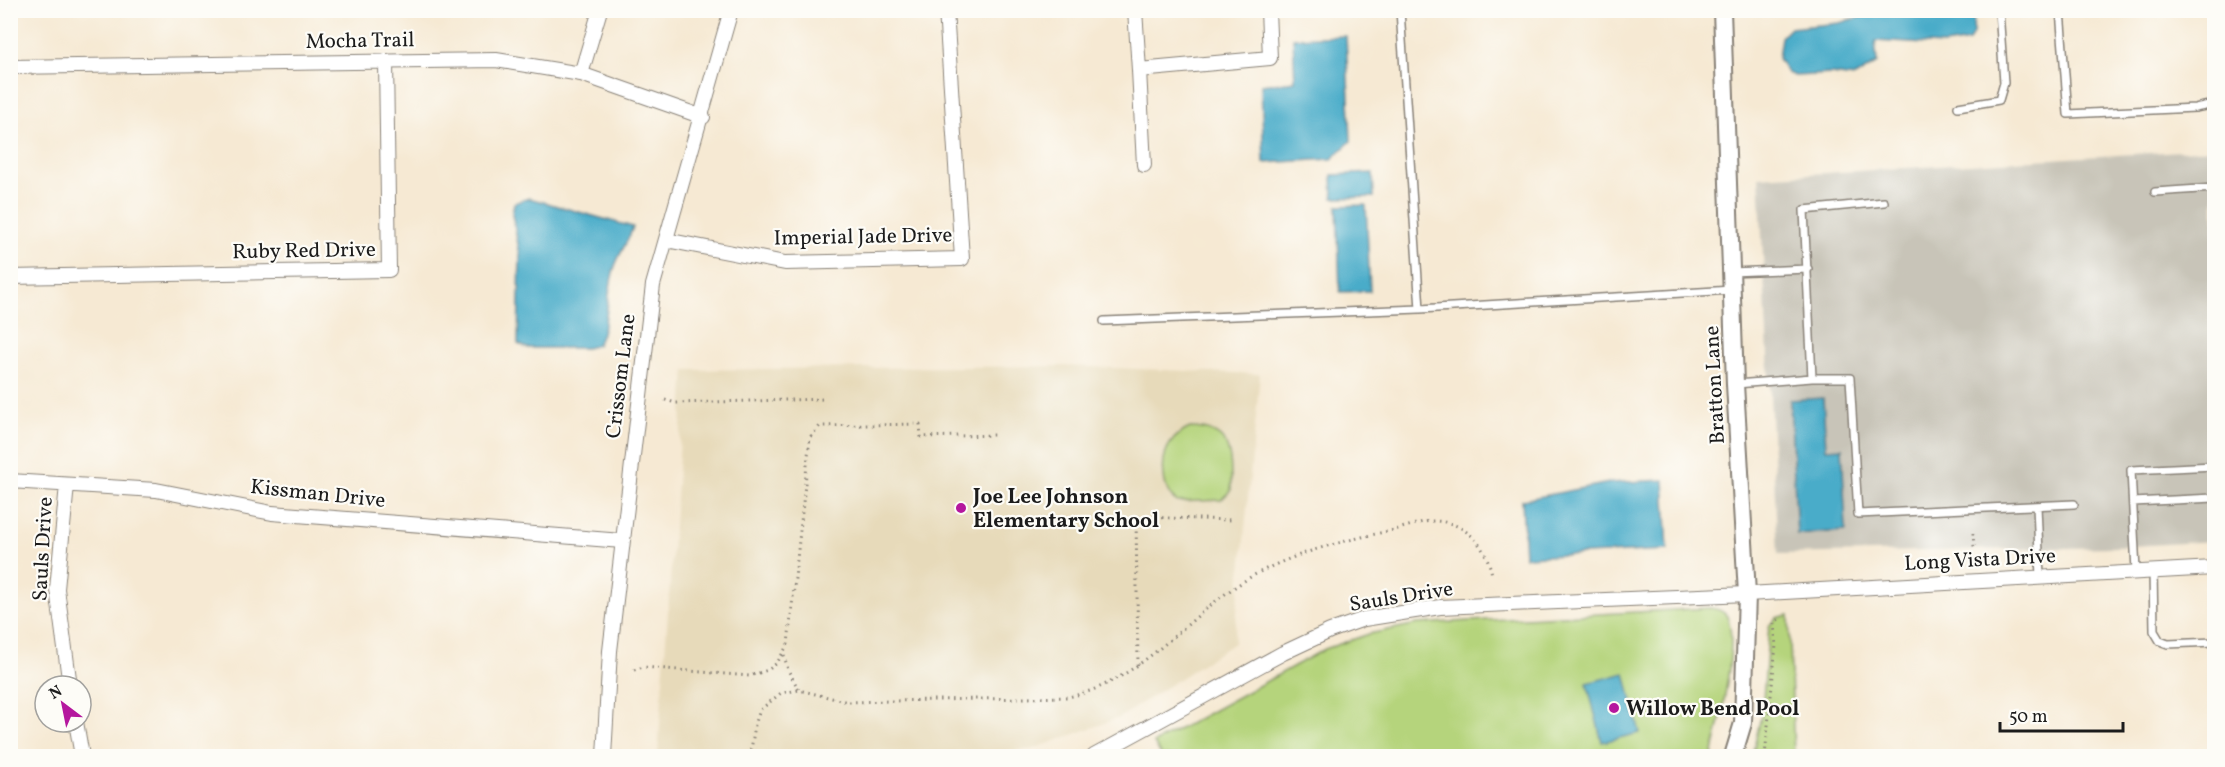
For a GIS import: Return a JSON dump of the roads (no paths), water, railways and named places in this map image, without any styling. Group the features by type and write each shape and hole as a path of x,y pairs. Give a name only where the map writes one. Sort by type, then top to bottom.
{"street":[{"path":"581,74 600,10"},
{"name":"Crissom Lane","path":"604,756 610,651 653,285 703,117 731,10"},
{"name":"Imperial Jade Drive","path":"666,240 785,263 962,259 946,10"},
{"path":"1135,10 1144,165"},
{"path":"1139,70 1270,58 1268,10"},
{"name":"Bratton Lane","path":"1722,10 1731,272 1747,594 1743,723 1733,756"},
{"name":"Mocha Trail","path":"10,67 496,60 581,74 703,117"},
{"name":"Ruby Red Drive","path":"10,277 389,270 386,61"},
{"name":"Kissman Drive","path":"10,481 156,490 272,513 622,541"},
{"name":"Sauls Drive","path":"67,485 57,589 68,674"},
{"name":"Long Vista Drive","path":"1747,594 2214,568"},
{"name":"Sauls Drive","path":"1094,756 1283,653 1330,631 1364,620 1440,607 1747,594"},
{"path":"78,734 82,756"}],"lane":[{"path":"1400,10 1420,309"},
{"path":"1958,107 1999,100 2004,83 1999,10"},
{"path":"2060,10 2068,114 2195,108 2214,104"},
{"path":"2155,192 2214,188"},
{"path":"1812,378 1804,210 1884,202"},
{"path":"1731,272 1808,269"},
{"path":"1104,321 1420,309 1732,290"},
{"path":"1736,384 1812,378 1850,378 1858,514 2074,504"},
{"path":"2136,571 2131,470 2214,466"},
{"path":"2133,502 2214,498"},
{"path":"2037,506 2040,577"},
{"path":"2154,570 2154,631 2160,641 2168,644 2214,642"}],"water":[{"path":"1974,10 1973,33 1969,41 1944,45 1875,41 1877,63 1855,77 1831,74 1795,76 1787,73 1778,58 1781,37 1790,28 1839,23 1883,11"},
{"path":"1346,36 1351,141 1332,159 1264,163 1261,85 1295,81 1293,38"},
{"path":"1373,173 1374,197 1333,198 1332,175"},
{"path":"529,198 633,227 615,266 604,326 597,345 586,348 527,348 518,344 520,254 512,214 514,203"},
{"path":"1366,205 1370,291 1340,292 1337,206"},
{"path":"1823,398 1826,449 1842,448 1846,531 1797,534 1790,400"},
{"path":"1664,480 1668,550 1525,557 1522,500 1609,483"},
{"name":"Willow Bend Pool","path":"1625,673 1640,733 1602,742 1587,683"}],"place":[{"name":"Joe Lee Johnson Elementary School","path":"961,508"},
{"name":"Willow Bend Pool","path":"1614,708"}]}
